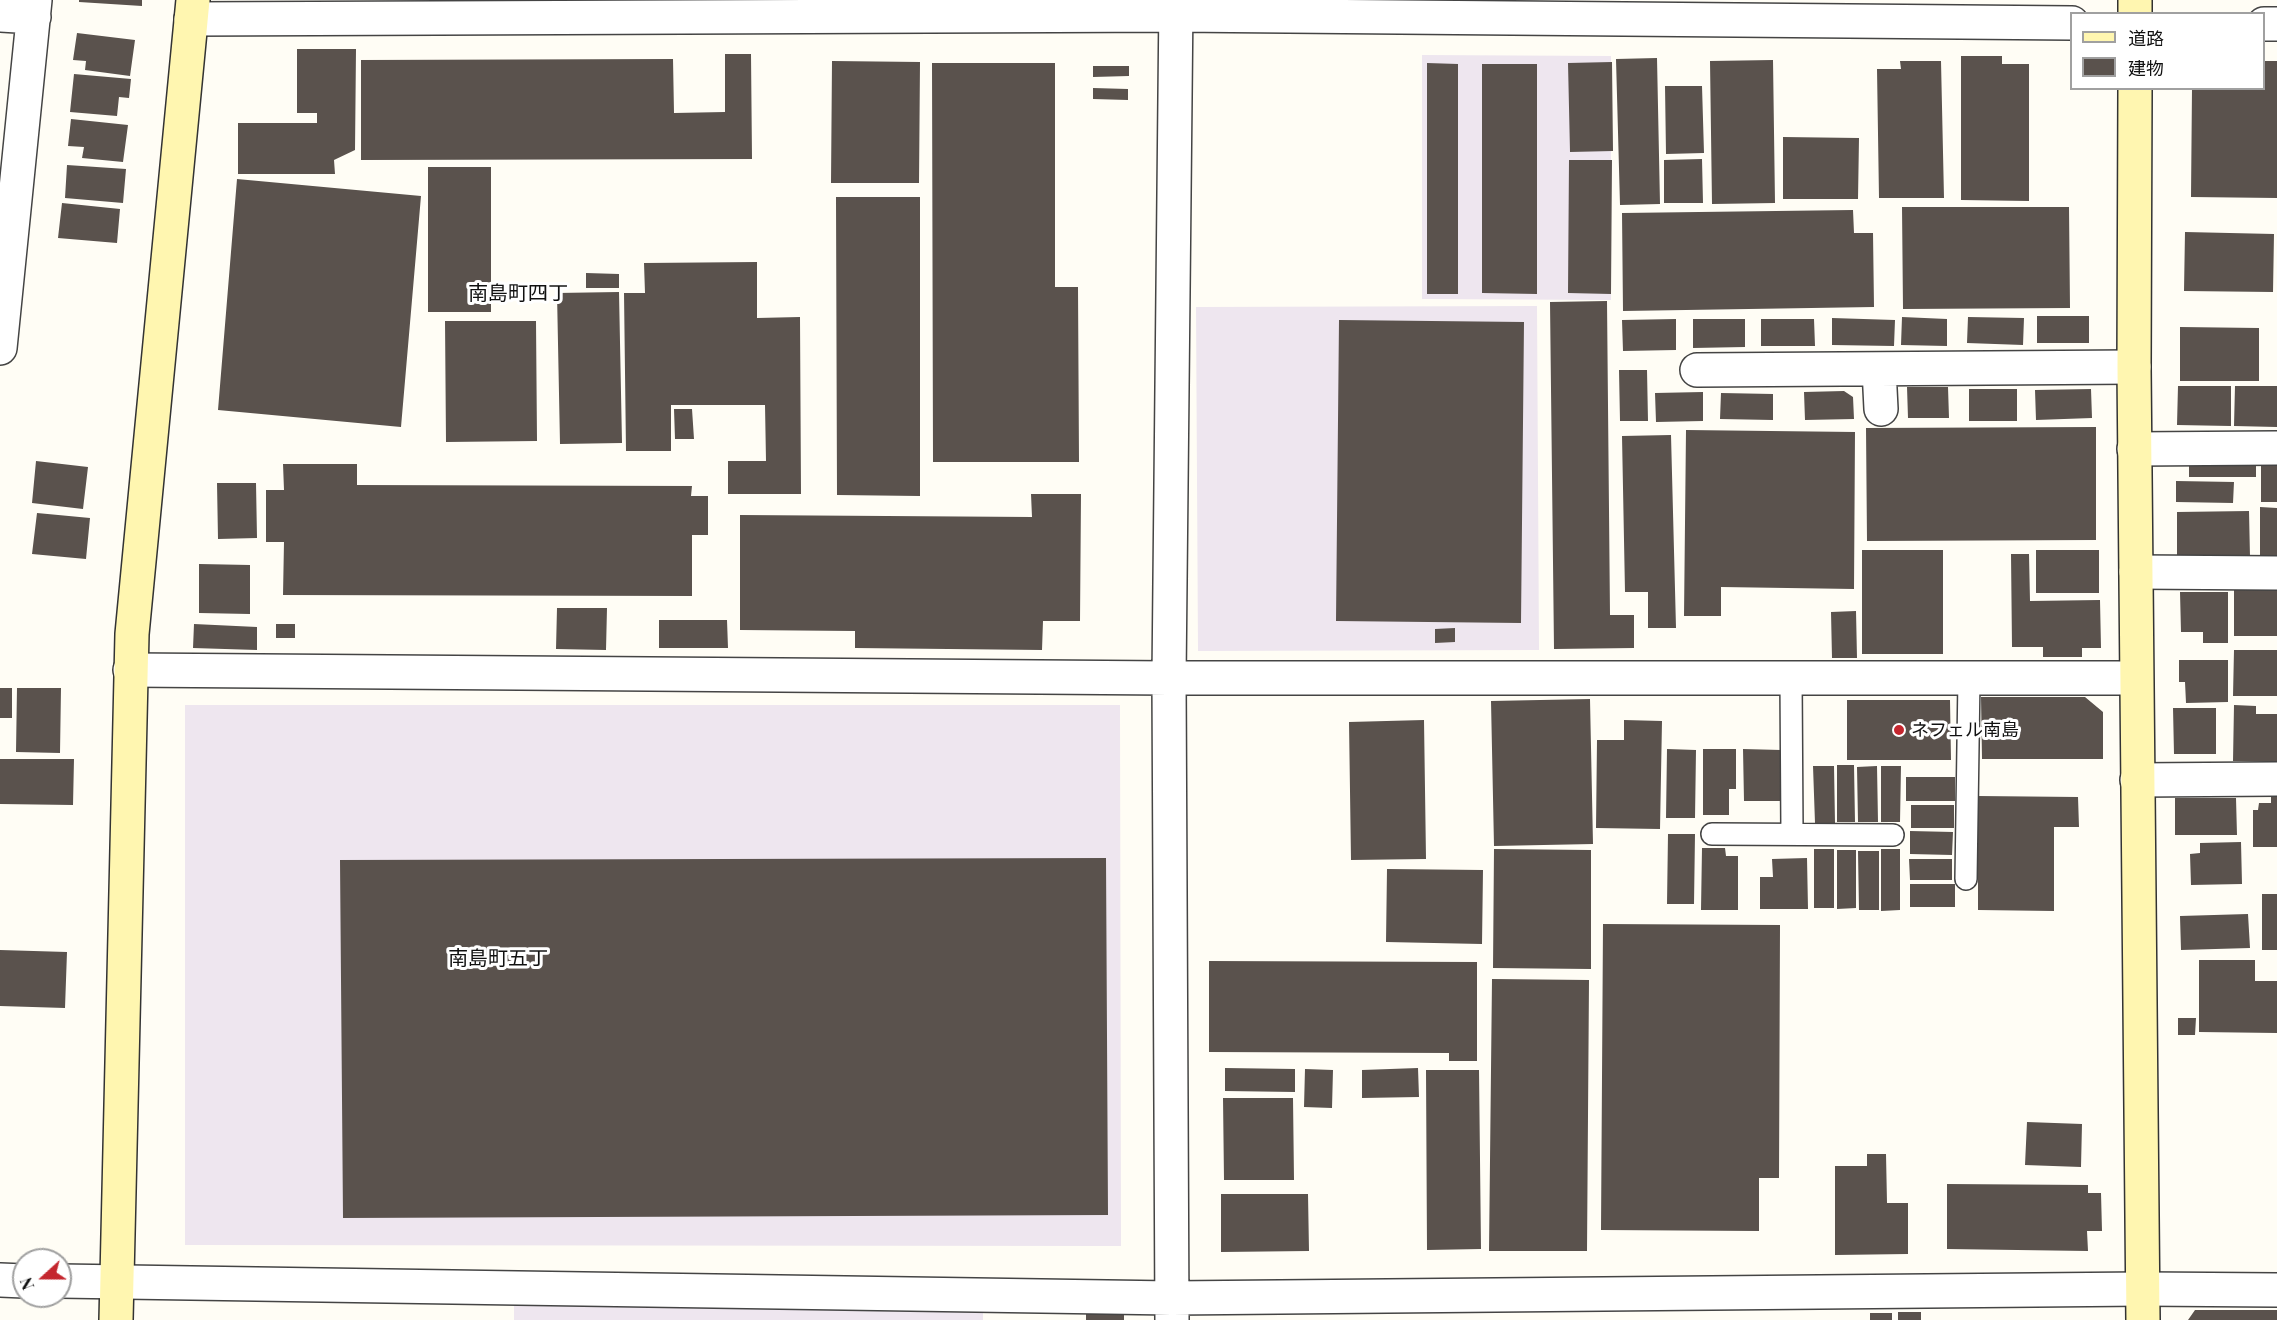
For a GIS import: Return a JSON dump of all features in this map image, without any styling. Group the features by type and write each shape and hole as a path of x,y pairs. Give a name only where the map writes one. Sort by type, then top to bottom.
{"street":[{"path":"0,15 34,8 0,348"},
{"path":"1172,1309 1170,678 1176,8"},
{"path":"116,1320 130,670 192,10 1176,8 2070,23"},
{"path":"2135,90 2134,449 2143,1304"},
{"path":"1697,370 2134,367"},
{"path":"1879,369 1881,409"},
{"path":"2134,449 2277,448"},
{"path":"2136,572 2277,573"},
{"path":"130,670 1170,678 2136,678"},
{"path":"2137,780 2277,779"},
{"path":"72,1281 1055,1309 2143,1304 2277,1290"}],"lane":[{"path":"1791,678 1792,833"},
{"path":"1966,879 1969,678"},
{"path":"1712,834 1893,835"}],"shaded area":[{"path":"1422,55 1611,56 1611,300 1422,299"},
{"path":"1537,306 1539,650 1198,651 1196,307"},
{"path":"185,705 1120,705 1121,1246 185,1245"},
{"path":"514,1305 983,1308 983,1320 514,1320"}],"building":[{"path":"79,0 142,0 142,6 79,2"},
{"path":"77,33 135,40 130,76 85,70 86,61 73,60"},
{"path":"297,49 356,49 355,150 334,160 335,174 238,174 238,123 317,123 317,113 297,113"},
{"path":"725,54 751,54 752,159 361,160 361,60 673,59 674,113 725,112"},
{"path":"1961,56 2002,56 2002,64 2029,64 2029,201 1961,200"},
{"path":"1657,58 1660,204 1620,205 1616,59"},
{"path":"1773,60 1775,203 1712,204 1710,61"},
{"path":"832,61 920,62 919,183 831,183"},
{"path":"1900,61 1941,61 1944,198 1879,198 1877,69 1901,69"},
{"path":"2265,61 2277,61 2277,198 2191,197 2192,90 2265,90"},
{"path":"1612,62 1613,151 1570,152 1568,63"},
{"path":"932,63 1055,63 1055,287 1078,287 1079,462 933,462"},
{"path":"1427,63 1458,64 1458,294 1427,294"},
{"path":"1482,64 1537,64 1537,294 1482,293"},
{"path":"1093,66 1129,66 1129,76 1093,77"},
{"path":"74,74 131,79 129,98 119,97 117,116 70,112"},
{"path":"1665,86 1702,86 1704,153 1666,154"},
{"path":"1093,88 1128,89 1128,100 1093,99"},
{"path":"71,119 128,125 123,162 82,158 84,147 68,146"},
{"path":"1783,137 1859,138 1858,199 1783,199"},
{"path":"1702,159 1703,203 1664,203 1664,160"},
{"path":"1569,160 1612,160 1611,294 1568,293"},
{"path":"67,165 126,169 123,203 65,198"},
{"path":"428,167 491,167 491,312 428,312"},
{"path":"237,179 421,196 401,427 218,410"},
{"path":"836,197 920,197 920,496 837,495"},
{"path":"62,203 120,209 117,243 58,238"},
{"path":"1902,207 2069,207 2070,308 1903,309"},
{"path":"1853,210 1854,233 1873,233 1874,307 1623,311 1622,213"},
{"path":"2185,232 2274,234 2273,292 2184,291"},
{"path":"757,262 757,318 800,317 801,494 728,494 728,461 766,461 765,405 671,405 671,451 626,451 624,293 645,293 644,263"},
{"path":"586,273 619,274 619,288 586,288"},
{"path":"619,292 622,443 560,444 557,293"},
{"path":"1607,301 1610,615 1634,615 1634,648 1554,649 1550,302"},
{"path":"2037,316 2089,316 2089,343 2037,343"},
{"path":"1902,317 1947,319 1947,346 1901,345"},
{"path":"1968,317 2024,318 2023,345 1967,343"},
{"path":"1832,318 1895,320 1894,346 1832,345"},
{"path":"1676,319 1676,350 1623,351 1622,320"},
{"path":"1693,319 1745,319 1745,347 1693,348"},
{"path":"1761,319 1814,319 1815,346 1761,346"},
{"path":"1339,320 1524,322 1521,623 1336,621"},
{"path":"445,321 536,321 537,441 446,442"},
{"path":"2180,327 2259,328 2259,381 2180,381"},
{"path":"1619,370 1647,370 1648,421 1620,421"},
{"path":"2178,386 2231,386 2231,426 2177,425"},
{"path":"2235,386 2277,386 2277,427 2234,426"},
{"path":"1907,387 1948,387 1949,418 1908,418"},
{"path":"1969,389 2017,389 2017,421 1969,421"},
{"path":"2091,389 2092,418 2036,420 2035,390"},
{"path":"1844,391 1853,397 1854,419 1805,420 1804,392"},
{"path":"1703,392 1703,421 1656,422 1655,393"},
{"path":"1721,393 1773,394 1773,420 1720,419"},
{"path":"674,409 692,409 694,439 675,439"},
{"path":"2096,427 2096,540 1867,541 1866,428"},
{"path":"1686,430 1855,432 1854,589 1721,587 1721,616 1684,616"},
{"path":"1671,435 1676,628 1648,628 1648,592 1625,592 1622,436"},
{"path":"2277,453 2277,502 2261,502 2261,454"},
{"path":"2189,454 2256,455 2256,477 2189,477"},
{"path":"36,461 88,467 83,509 32,503"},
{"path":"283,464 357,464 357,485 692,486 691,496 708,496 708,535 692,535 692,596 283,595 284,542 266,542 266,490 284,490"},
{"path":"2176,481 2234,482 2233,503 2176,502"},
{"path":"217,483 256,483 257,538 218,539"},
{"path":"1031,494 1081,494 1080,621 1043,621 1042,650 855,648 855,631 740,630 740,515 1032,517"},
{"path":"2260,507 2277,508 2277,555 2260,555"},
{"path":"2249,511 2250,557 2177,557 2177,512"},
{"path":"37,513 90,518 86,559 32,554"},
{"path":"1862,550 1943,550 1943,654 1862,654"},
{"path":"2036,550 2099,550 2099,593 2036,593"},
{"path":"2011,554 2029,554 2030,601 2100,600 2101,648 2082,648 2082,657 2043,657 2043,647 2012,647"},
{"path":"199,564 250,565 250,614 199,613"},
{"path":"2277,589 2277,636 2234,636 2234,590"},
{"path":"2180,592 2228,592 2228,643 2203,643 2203,632 2181,632"},
{"path":"557,608 607,608 606,650 556,649"},
{"path":"1856,611 1857,658 1832,658 1831,612"},
{"path":"659,620 727,620 728,648 659,648"},
{"path":"194,624 257,627 257,650 193,648"},
{"path":"276,624 295,624 295,638 276,638"},
{"path":"1455,628 1455,642 1435,643 1435,629"},
{"path":"2234,650 2277,650 2277,696 2233,696"},
{"path":"2179,660 2228,660 2228,702 2186,703 2185,682 2179,682"},
{"path":"0,688 12,688 12,718 0,718"},
{"path":"17,688 61,688 60,753 16,752"},
{"path":"1981,697 2085,697 2103,712 2103,759 1982,759"},
{"path":"1590,699 1593,844 1494,846 1491,701"},
{"name":"ネフェル南島","path":"1847,700 1950,700 1951,760 1847,760"},
{"path":"2234,705 2256,706 2256,714 2277,714 2277,762 2233,761"},
{"path":"2173,708 2216,708 2216,754 2174,754"},
{"path":"1424,720 1426,859 1351,860 1349,722"},
{"path":"1624,720 1662,721 1660,829 1596,828 1597,740 1624,740"},
{"path":"1667,749 1696,750 1695,818 1666,818"},
{"path":"1703,749 1736,749 1736,789 1729,789 1729,815 1703,815"},
{"path":"1743,749 1781,750 1781,801 1744,801"},
{"path":"0,759 74,759 73,805 0,804"},
{"path":"1837,765 1854,765 1855,822 1837,822"},
{"path":"1813,766 1834,766 1835,823 1815,823"},
{"path":"1877,766 1878,822 1858,822 1857,767"},
{"path":"1881,766 1901,766 1900,822 1881,822"},
{"path":"1906,777 1955,777 1955,801 1906,801"},
{"path":"2271,793 2277,793 2277,847 2253,847 2253,810 2258,810 2259,803 2271,803"},
{"path":"1978,796 2078,797 2079,827 2054,827 2054,911 1978,910"},
{"path":"2175,798 2236,798 2237,835 2175,835"},
{"path":"1911,805 1954,805 1954,828 1911,828"},
{"path":"1910,831 1953,832 1952,855 1910,854"},
{"path":"1668,834 1695,834 1694,904 1667,904"},
{"path":"2241,842 2242,884 2191,885 2190,854 2200,853 2200,843"},
{"path":"1702,848 1725,848 1726,856 1738,856 1738,910 1701,910"},
{"path":"1494,849 1591,850 1591,969 1493,968"},
{"path":"1814,849 1834,849 1834,908 1814,908"},
{"path":"1881,849 1900,849 1900,910 1881,911"},
{"path":"1837,850 1856,850 1856,908 1837,909"},
{"path":"1858,851 1879,851 1879,910 1859,910"},
{"path":"1106,858 1108,1215 343,1218 340,860"},
{"path":"1807,858 1808,909 1760,909 1760,877 1773,877 1772,859"},
{"path":"1909,859 1952,859 1952,880 1910,880"},
{"path":"1387,869 1483,870 1482,944 1386,942"},
{"path":"1910,884 1955,884 1955,907 1910,907"},
{"path":"2262,894 2277,894 2277,950 2262,950"},
{"path":"2248,914 2250,948 2181,950 2180,916"},
{"path":"1603,924 1780,925 1779,1178 1759,1178 1759,1231 1601,1230"},
{"path":"0,950 67,952 65,1008 0,1006"},
{"path":"2199,960 2255,960 2255,981 2277,981 2277,1033 2199,1032"},
{"path":"1209,961 1477,962 1477,1061 1449,1061 1449,1053 1209,1052"},
{"path":"1492,979 1589,980 1587,1251 1489,1251"},
{"path":"2178,1018 2196,1018 2195,1035 2178,1035"},
{"path":"1225,1068 1295,1069 1295,1092 1225,1091"},
{"path":"1418,1068 1419,1097 1362,1098 1362,1070"},
{"path":"1305,1069 1333,1070 1332,1108 1304,1107"},
{"path":"1426,1070 1479,1070 1481,1249 1427,1250"},
{"path":"1223,1098 1293,1098 1294,1180 1224,1180"},
{"path":"2027,1122 2082,1124 2081,1167 2025,1165"},
{"path":"1867,1154 1886,1154 1887,1203 1908,1203 1908,1254 1835,1255 1835,1166 1867,1166"},
{"path":"1947,1184 2088,1185 2088,1193 2101,1193 2102,1231 2087,1231 2088,1251 1947,1249"},
{"path":"1221,1194 1308,1194 1309,1251 1221,1252"},
{"path":"1086,1309 1124,1309 1124,1320 1086,1320"},
{"path":"2195,1310 2277,1310 2277,1320 2188,1320"},
{"path":"1898,1312 1921,1312 1921,1320 1898,1320"},
{"path":"1870,1313 1892,1313 1892,1320 1870,1320"}],"place":[{"name":"ネフェル南島","path":"1899,730"}],"district":[{"name":"南島町四丁","path":"518,294"},
{"name":"南島町五丁","path":"498,959"}]}
